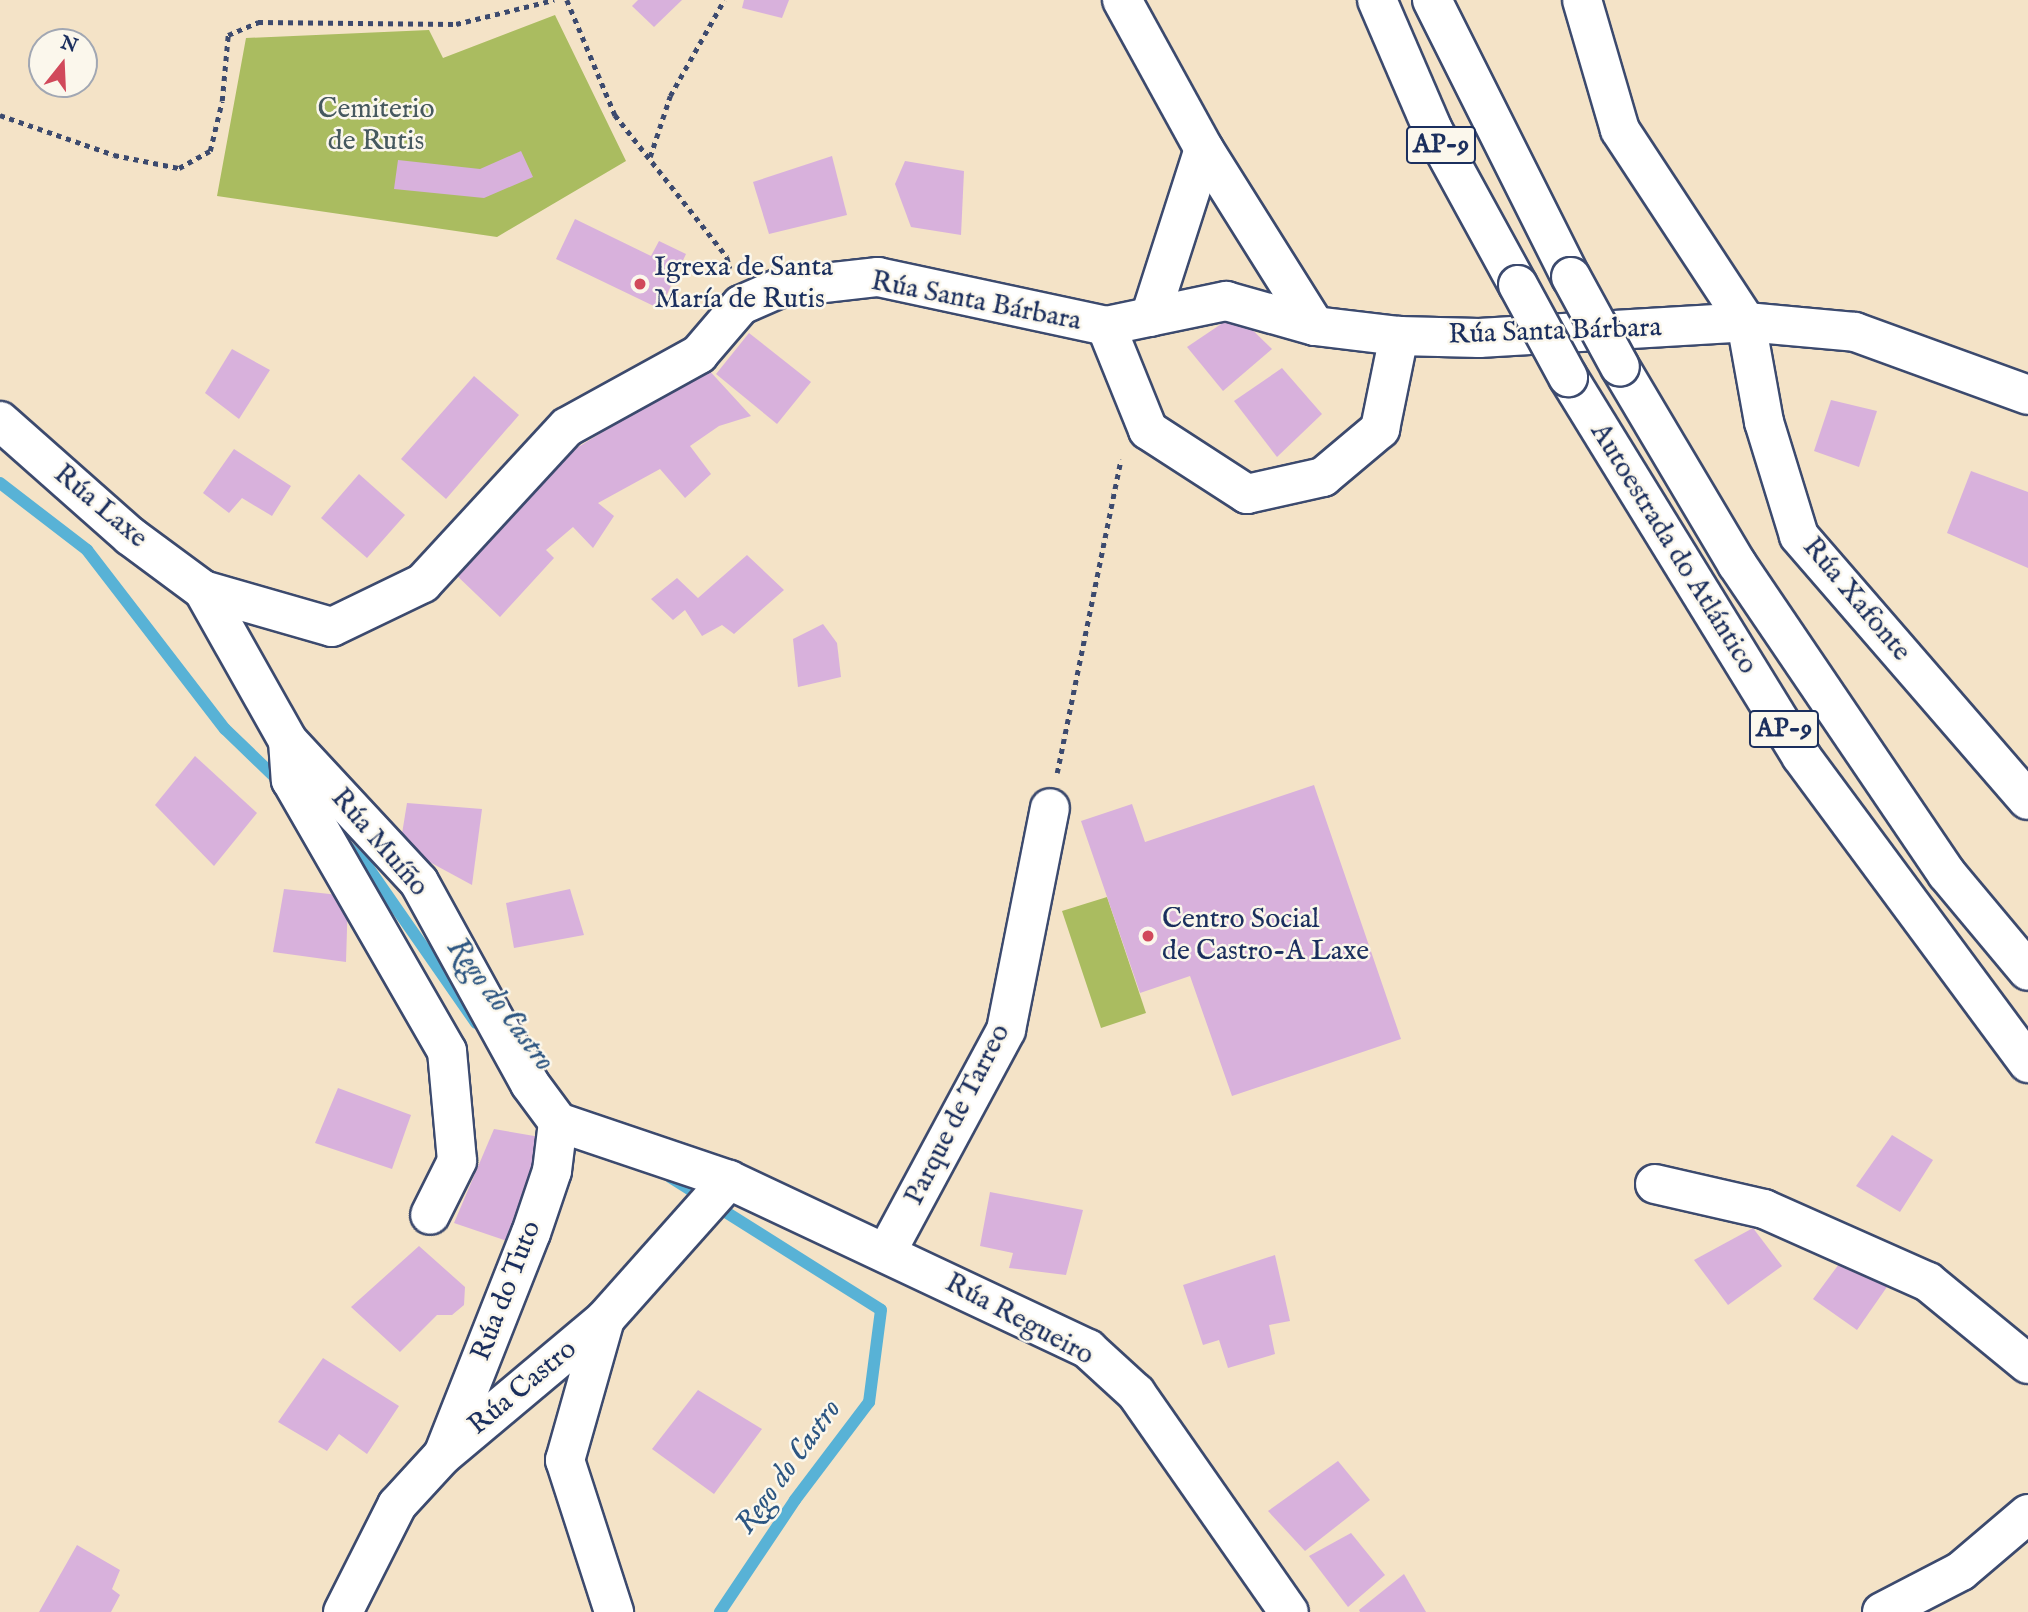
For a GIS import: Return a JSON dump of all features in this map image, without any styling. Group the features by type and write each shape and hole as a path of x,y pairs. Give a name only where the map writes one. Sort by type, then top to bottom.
{"main road":[{"path":"1122,0 1204,149 1315,326"},
{"name":"Autoestrada do Atlántico","path":"1377,0 1432,128 1568,377 1801,756 2028,1063"},
{"name":"Autoestrada do Atlántico","path":"1433,0 1571,277 1620,368 1760,598 1947,874 2028,971"},
{"path":"1583,0 1620,130 1746,322"},
{"path":"1150,317 1204,149"},
{"name":"Rúa Santa Bárbara","path":"203,590 332,628 423,583 567,427 699,354 741,305 780,288 878,277 1106,327 1226,301 1315,326 1399,336 1479,338 1746,322 1855,332 2028,394"},
{"name":"Rúa Xafonte","path":"1746,322 1764,422 1799,536 2028,800"},
{"path":"1106,327 1149,430 1247,494 1322,477 1380,429 1399,336"},
{"name":"Rúa Laxe","path":"0,421 130,536 203,590"},
{"name":"Rúa Muíño","path":"203,590 288,741 419,882 530,1084 558,1122"},
{"name":"Rúa Muíño","path":"288,741 291,780 447,1051 457,1161 429,1215"},
{"name":"Parque de Tarreo","path":"886,1253 1006,1030 1050,808"},
{"path":"558,1122 729,1180"},
{"name":"Rúa do Tuto","path":"442,1456 531,1233 552,1171 558,1122"},
{"name":"Rúa Regueiro","path":"729,1180 1087,1349 1136,1393 1289,1612"},
{"name":"Rúa Castro","path":"343,1612 397,1505 442,1456 605,1319 729,1180"},
{"path":"1655,1184 1764,1209 1928,1282 2028,1364"},
{"path":"605,1319 565,1460 614,1612"},
{"path":"1882,1612 1961,1571 2028,1514"}],"path":[{"path":"0,115 114,155 179,168 210,151 222,101 228,34 258,22 456,24 554,0"},
{"path":"567,0 615,115 727,257 741,305"},
{"path":"650,158 670,96 724,0"},
{"path":"1050,808 1122,456 1149,430"}],"green space":[{"name":"Cemiterio de Rutis","path":"555,15 626,161 497,237 217,196 246,38 429,30 443,58"},
{"path":"1107,897 1146,1013 1101,1028 1062,911"}],"building":[{"path":"638,0 682,0 654,27 632,6"},
{"path":"744,0 789,0 782,18 742,8"},
{"path":"521,151 533,177 484,198 394,189 398,160 480,169"},
{"path":"832,156 847,215 769,234 753,182"},
{"path":"905,161 964,171 961,235 911,227 895,184"},
{"name":"Igrexa de Santa María de Rutis","path":"575,219 651,256 659,241 686,254 660,309 556,259"},
{"path":"1236,314 1272,349 1223,391 1187,347"},
{"path":"749,333 811,382 777,424 716,374"},
{"path":"232,349 270,370 239,419 205,393"},
{"path":"707,368 751,416 719,426 690,446 711,474 685,498 660,469 598,503 614,516 593,548 573,527 546,550 554,558 500,617 452,571 570,452"},
{"path":"1282,368 1322,414 1277,457 1234,401"},
{"path":"474,376 519,415 446,499 401,459"},
{"path":"1831,400 1877,411 1859,467 1814,451"},
{"path":"234,449 291,486 272,516 242,498 229,513 203,493"},
{"path":"1971,471 2028,492 2028,568 1947,533"},
{"path":"359,474 405,515 367,558 321,518"},
{"path":"747,555 784,590 734,634 722,625 702,636 685,610 673,620 651,599 677,578 698,598"},
{"path":"823,624 837,643 841,677 798,687 793,639"},
{"path":"195,756 257,813 214,866 155,805"},
{"path":"1314,785 1401,1039 1232,1096 1190,976 1140,993 1081,821 1132,804 1145,842"},
{"path":"407,803 482,809 472,885 400,846"},
{"path":"284,889 348,896 346,962 273,952"},
{"path":"570,889 584,935 514,948 506,903"},
{"path":"338,1088 411,1115 392,1169 315,1143"},
{"path":"494,1129 540,1137 536,1183 516,1244 454,1223"},
{"path":"1892,1135 1933,1160 1900,1212 1856,1186"},
{"path":"990,1192 1083,1210 1066,1275 1009,1268 1013,1253 980,1246"},
{"path":"1753,1228 1782,1266 1728,1305 1694,1260"},
{"path":"419,1246 465,1287 464,1305 452,1315 437,1315 400,1352 351,1307"},
{"path":"1275,1255 1290,1321 1269,1325 1275,1354 1228,1368 1219,1340 1203,1345 1183,1285"},
{"path":"1842,1260 1889,1284 1857,1330 1813,1299"},
{"path":"323,1358 399,1406 367,1454 339,1434 327,1451 278,1422"},
{"path":"698,1390 762,1429 714,1494 652,1449"},
{"path":"1338,1461 1370,1500 1305,1551 1268,1511"},
{"path":"1351,1533 1385,1575 1348,1607 1309,1556"},
{"path":"77,1545 120,1570 112,1589 120,1595 111,1612 39,1612"},
{"path":"1404,1574 1426,1612 1360,1612 1359,1610"}],"waterway":[{"name":"Rego do Castro","path":"0,483 87,550 225,729 283,785"},
{"name":"Rego do Castro","path":"347,846 367,866 476,1023"},
{"name":"Rego do Castro","path":"670,1177 881,1310 869,1402 795,1500 720,1612"}],"place":[{"name":"Igrexa de Santa María de Rutis","path":"640,284"},
{"name":"Centro Social de Castro-A Laxe","path":"1148,936"}]}
